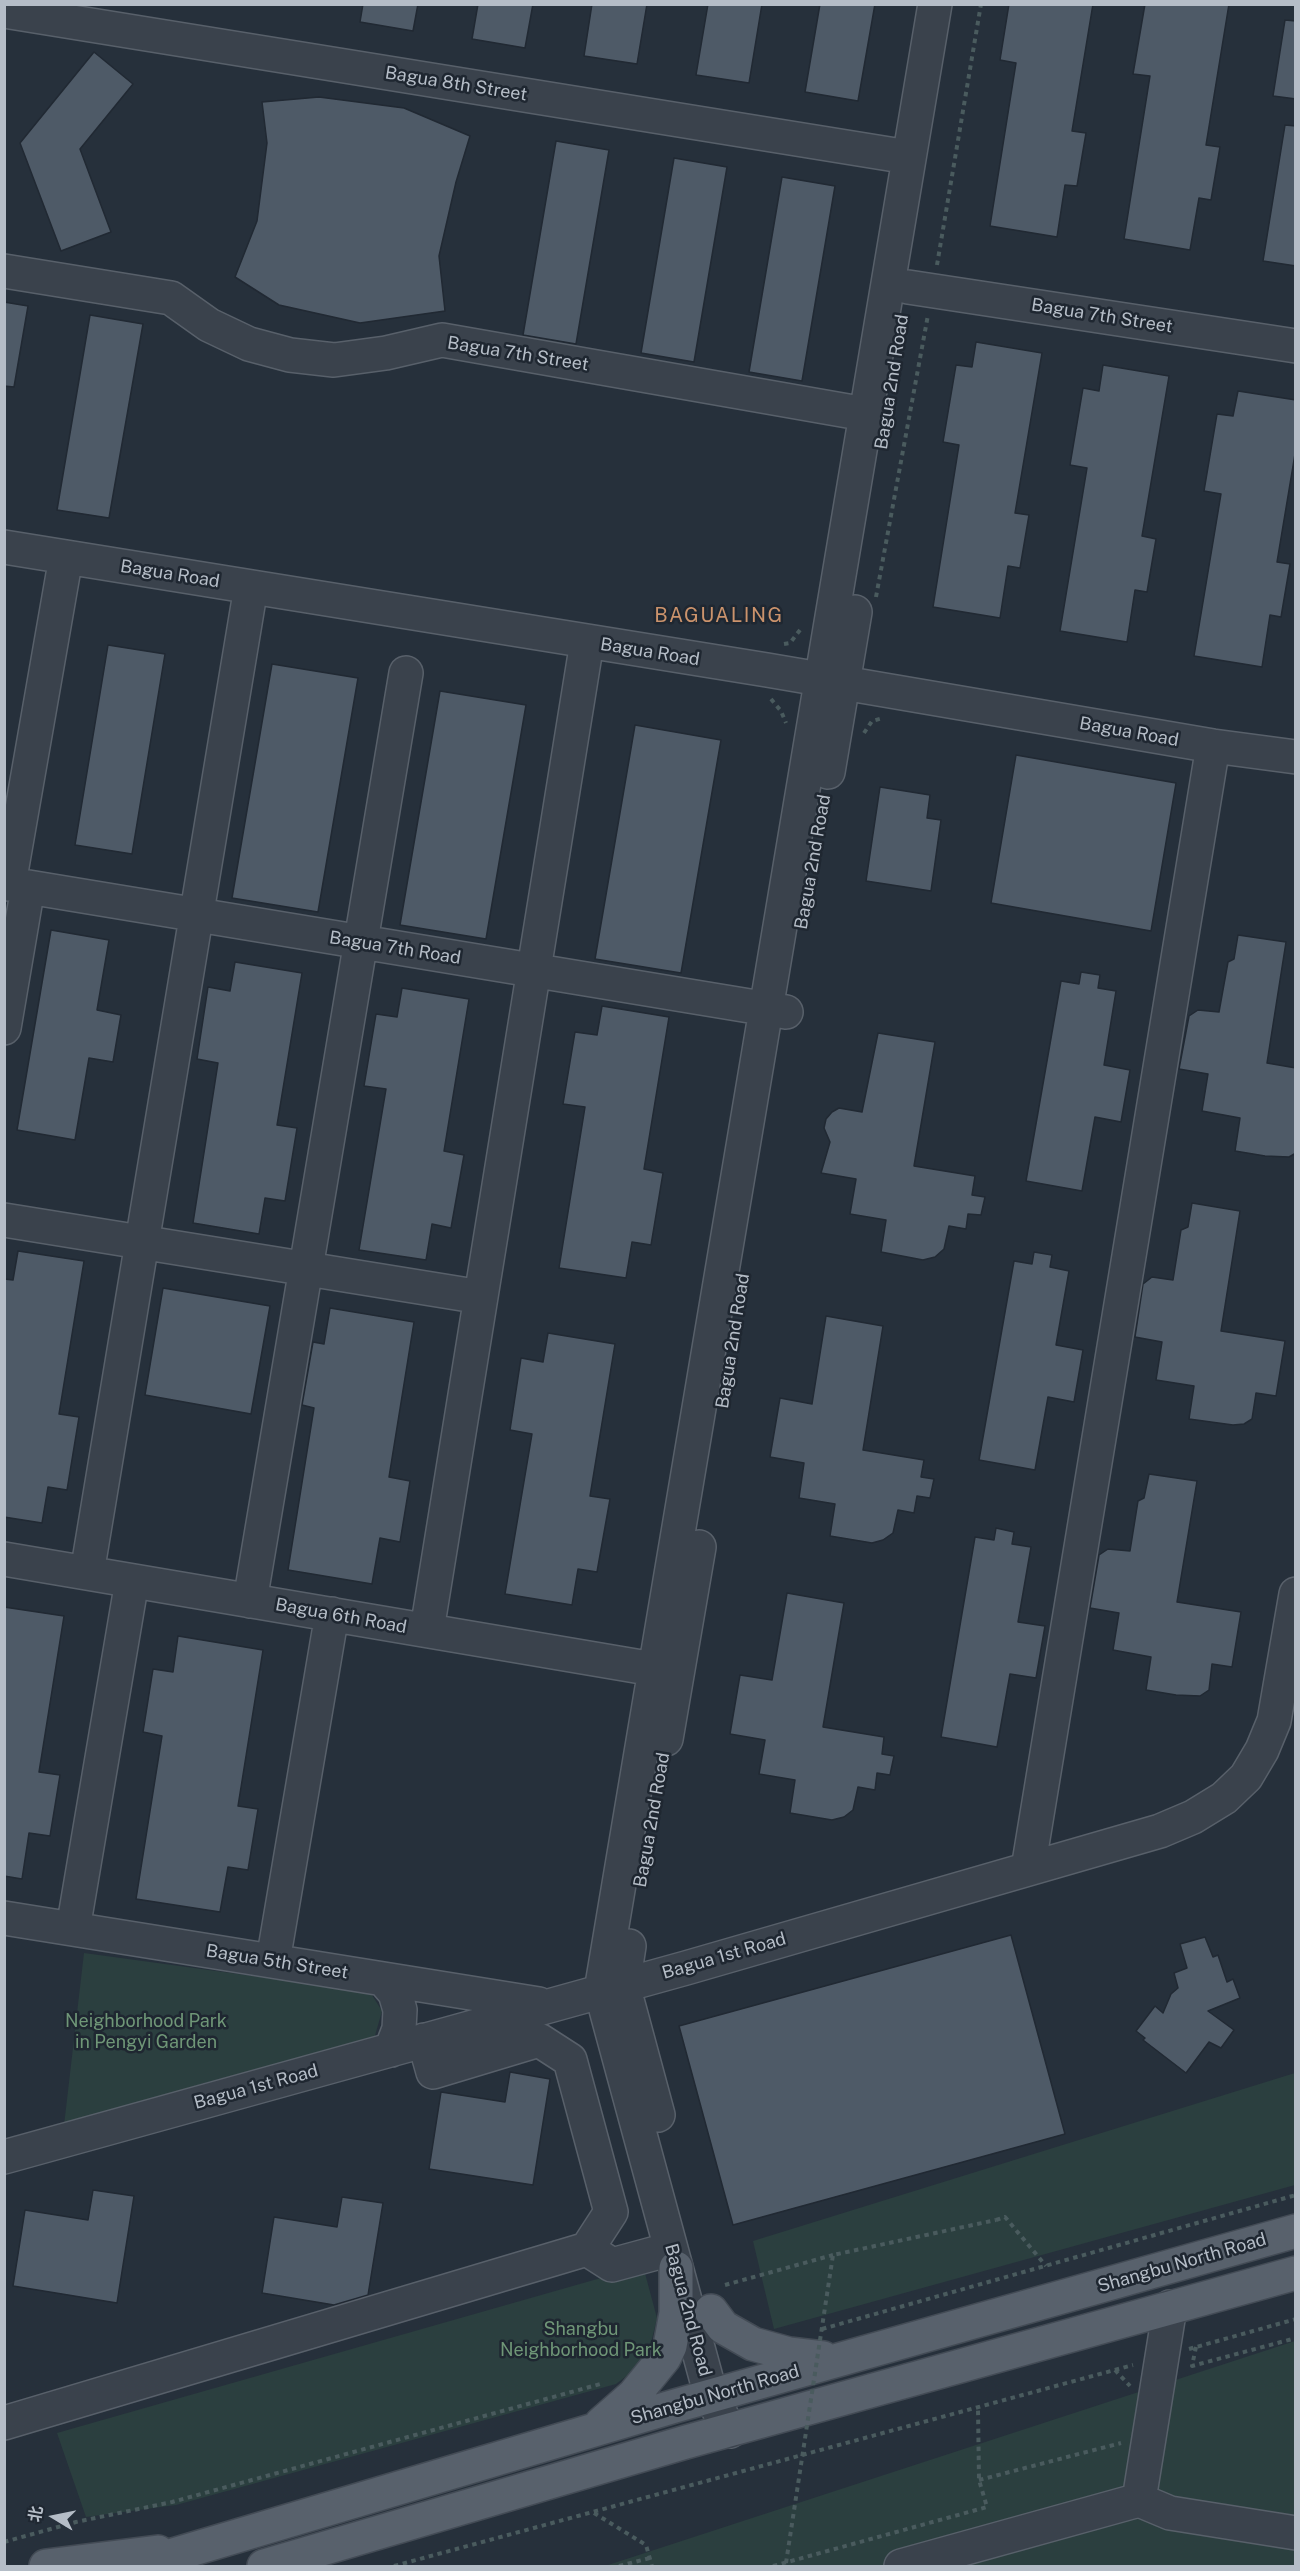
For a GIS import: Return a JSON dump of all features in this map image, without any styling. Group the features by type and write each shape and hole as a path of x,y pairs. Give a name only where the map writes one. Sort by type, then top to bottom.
{"main road":[{"name":"Shangbu North Road","path":"136,2566 722,2393 1296,2231"},
{"path":"593,2431 618,2412 634,2395 664,2358 670,2346 676,2313 674,2258"},
{"name":"Shangbu North Road","path":"264,2566 730,2431 1296,2273"},
{"path":"718,2298 723,2326 735,2336 760,2347 800,2356 840,2359"},
{"path":"46,2566 208,2546"}],"street":[{"name":"Bagua 2nd Road","path":"730,2431 722,2393 674,2258 612,1988 832,681 865,414 935,4"},
{"name":"Bagua 2nd Road","path":"832,681 924,289 956,4"},
{"name":"Bagua 8th Street","path":"4,11 908,157"},
{"name":"Bagua 7th Street","path":"4,272 171,298 209,325 249,344 290,355 334,360 442,340 865,414"},
{"name":"Bagua 7th Street","path":"924,289 1296,346"},
{"name":"Bagua Road","path":"4,547 832,681 1214,746 1296,757"},
{"path":"4,1028 14,885 66,557"},
{"path":"87,1573 251,587"},
{"path":"427,1630 587,642"},
{"path":"250,1600 406,673"},
{"path":"1028,1869 1214,746"},
{"name":"Bagua 7th Road","path":"14,885 776,1010"},
{"path":"4,1220 481,1297"},
{"name":"Bagua 6th Road","path":"4,1559 667,1671"},
{"path":"73,1929 132,1581"},
{"name":"Bagua 1st Road","path":"4,2157 612,1988 1160,1831 1193,1817 1224,1798 1246,1777 1262,1750 1274,1721 1296,1594"},
{"path":"273,1961 332,1614"},
{"name":"Bagua 5th Street","path":"4,1918 549,2006"},
{"path":"383,1979 395,1993 400,2010 399,2029 391,2050"},
{"name":"Bagua 2nd Road","path":"612,1988 718,2298 722,2393"},
{"path":"4,2423 587,2249 611,2212 570,2060 539,2040 433,2072 424,2040"},
{"path":"587,2249 612,2265 674,2258"},
{"path":"1139,2500 1164,2356 1170,2307"},
{"path":"901,2566 1139,2500 1170,2513 1296,2534"}],"path":[{"path":"876,600 924,289 981,4"},
{"path":"767,697 781,711 786,723"},
{"path":"817,2330 1296,2195"},
{"path":"718,2298 735,2283 833,2255 1005,2217 1046,2266"},
{"path":"786,2565 833,2255"},
{"path":"393,2566 978,2409 1296,2319"},
{"path":"1196,2347 1192,2366 1296,2338"},
{"path":"1115,2370 1132,2388"},
{"path":"4,2542 76,2522 184,2499 614,2380"},
{"path":"773,2566 786,2565 987,2507 979,2480 978,2409"},
{"path":"979,2480 1128,2442"},
{"path":"592,2513 646,2545 652,2566"},
{"path":"619,2566 650,2558"}],"green space":[{"name":"Neighborhood Park in Pengyi Garden","path":"84,1953 370,1992 382,2011 374,2039 201,2084 63,2134"},
{"path":"1295,2073 1295,2185 774,2329 753,2241"},
{"name":"Shangbu Neighborhood Park","path":"643,2266 657,2318 651,2343 636,2369 616,2384 176,2505 86,2517 57,2433"},
{"path":"1295,2341 1295,2566 605,2566"}],"building":[{"path":"363,4 418,4 413,31 360,22"},
{"path":"478,4 533,4 525,48 472,39"},
{"path":"592,4 647,4 637,64 584,56"},
{"path":"708,4 762,4 749,83 696,75"},
{"path":"820,4 875,4 858,101 805,92"},
{"path":"1009,4 1093,4 1072,131 1086,133 1077,186 1065,185 1057,237 990,226 1016,63 1000,60"},
{"path":"1145,4 1229,4 1206,145 1220,147 1211,200 1199,198 1190,250 1124,239 1150,76 1133,74"},
{"path":"1285,20 1296,21 1296,99 1273,96"},
{"path":"94,52 133,84 80,149 111,232 61,251 20,143"},
{"path":"319,97 404,108 470,136 456,182 439,256 445,311 360,323 279,305 235,277 257,221 267,143 262,102"},
{"path":"1285,125 1296,126 1296,266 1263,261"},
{"path":"556,141 609,150 576,344 523,335"},
{"path":"674,158 727,167 694,362 641,353"},
{"path":"782,177 835,186 802,381 749,372"},
{"path":"4,302 28,306 14,387 4,386"},
{"path":"90,315 143,324 109,518 57,510"},
{"path":"976,342 1042,353 1015,513 1029,515 1020,568 1008,566 1000,618 933,607 959,445 943,442 956,365 972,367"},
{"path":"1103,365 1169,376 1142,536 1156,539 1147,592 1135,590 1127,642 1060,631 1087,468 1070,465 1083,388 1099,391"},
{"path":"1238,391 1296,400 1296,448 1277,562 1290,564 1281,617 1270,615 1262,667 1194,656 1221,494 1204,491 1217,414 1233,416"},
{"path":"108,645 165,654 132,854 75,845"},
{"path":"272,664 358,678 318,912 232,898"},
{"path":"440,691 526,705 486,939 400,925"},
{"path":"635,725 721,740 681,973 595,959"},
{"path":"1016,755 1176,783 1151,931 991,903"},
{"path":"880,787 930,795 927,818 941,820 931,891 866,881"},
{"path":"51,930 109,940 97,1010 121,1015 113,1062 89,1058 75,1140 17,1130"},
{"path":"1238,935 1286,942 1267,1063 1296,1068 1296,1153 1289,1157 1235,1151 1240,1118 1202,1111 1208,1074 1179,1069 1189,1016 1198,1010 1219,1012 1228,962 1234,959"},
{"path":"235,962 302,973 277,1125 297,1128 285,1201 265,1198 259,1234 193,1223 218,1063 197,1059 208,987 230,991"},
{"path":"1081,972 1100,975 1098,988 1116,991 1104,1065 1130,1070 1121,1122 1095,1117 1082,1191 1026,1181 1061,981 1079,984"},
{"path":"402,988 469,999 444,1151 464,1155 451,1228 432,1224 426,1260 359,1250 386,1089 364,1086 376,1014 397,1017"},
{"path":"602,1006 669,1017 644,1169 663,1173 651,1245 632,1242 626,1278 559,1268 585,1107 563,1104 575,1032 597,1035"},
{"path":"878,1033 935,1042 914,1166 975,1176 972,1195 985,1197 981,1215 968,1214 966,1229 949,1226 944,1249 935,1257 923,1260 881,1252 886,1220 850,1214 856,1179 821,1173 830,1142 824,1128 826,1119 839,1108 862,1112"},
{"path":"1192,1203 1240,1211 1221,1331 1285,1341 1276,1396 1256,1393 1252,1419 1244,1424 1233,1425 1189,1419 1194,1386 1156,1380 1162,1342 1135,1337 1143,1284 1152,1277 1173,1280 1181,1230 1188,1227"},
{"path":"18,1251 84,1261 59,1414 79,1417 67,1490 48,1487 42,1523 4,1517 4,1279 13,1280"},
{"path":"1034,1252 1052,1255 1050,1267 1069,1271 1056,1345 1083,1350 1074,1402 1048,1397 1035,1470 979,1460 1014,1261 1032,1264"},
{"path":"163,1288 270,1306 251,1414 145,1395"},
{"path":"330,1308 414,1322 389,1477 410,1481 400,1542 380,1538 372,1584 288,1570 314,1408 302,1405 313,1342 324,1344"},
{"path":"826,1316 883,1326 863,1450 924,1460 921,1477 934,1479 930,1498 917,1496 914,1513 898,1510 893,1533 883,1540 872,1543 830,1536 835,1504 799,1498 804,1463 770,1457 780,1398 812,1404"},
{"path":"548,1333 615,1344 590,1496 610,1499 597,1572 578,1569 572,1605 505,1594 532,1434 510,1430 521,1358 543,1362"},
{"path":"1149,1474 1197,1481 1177,1602 1241,1612 1232,1667 1212,1664 1209,1690 1200,1696 1146,1690 1151,1657 1113,1650 1119,1613 1090,1608 1099,1555 1108,1549 1130,1551 1138,1501 1144,1498"},
{"path":"996,1528 1014,1532 1012,1544 1031,1547 1018,1622 1045,1626 1036,1678 1010,1674 997,1747 941,1737 975,1537 994,1540"},
{"path":"787,1593 844,1603 823,1727 884,1737 882,1754 894,1756 890,1775 877,1773 875,1790 858,1787 853,1810 844,1817 832,1820 790,1813 795,1780 759,1774 765,1740 730,1734 740,1675 772,1680"},
{"path":"4,1607 64,1616 39,1772 60,1775 50,1836 29,1833 22,1879 4,1876"},
{"path":"178,1636 263,1650 238,1806 258,1809 248,1870 228,1867 220,1912 136,1899 162,1736 143,1732 153,1669 173,1672"},
{"path":"1011,1935 1065,2134 733,2225 679,2026"},
{"path":"1205,1937 1213,1957 1218,1955 1227,1982 1233,1979 1240,1998 1208,2011 1234,2030 1221,2048 1209,2042 1186,2073 1143,2040 1145,2038 1136,2031 1155,2006 1163,2013 1171,1994 1178,1988 1174,1973 1187,1968 1180,1944"},
{"path":"510,2072 550,2079 533,2185 429,2169 441,2092 505,2102"},
{"path":"93,2190 134,2196 117,2303 13,2286 25,2210 88,2220"},
{"path":"342,2197 383,2203 368,2295 334,2305 262,2293 274,2217 337,2227"}],"district":[{"name":"BAGUALING","path":"719,616"}]}
